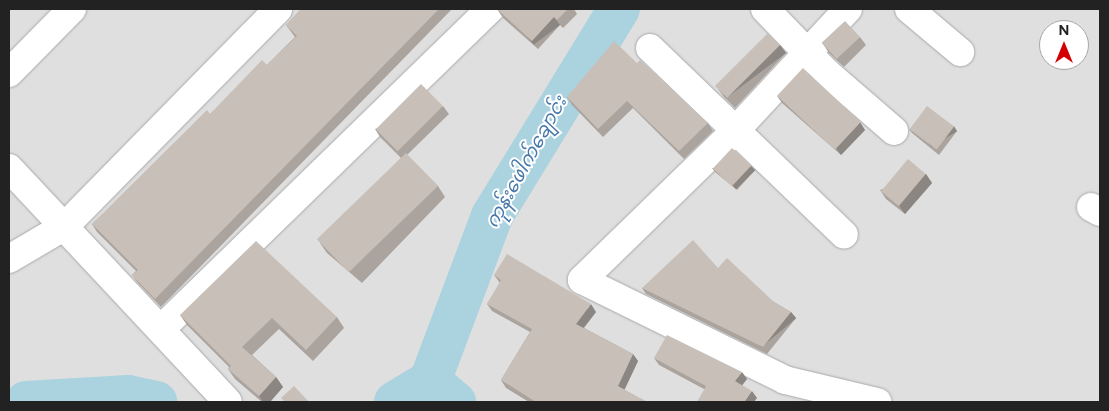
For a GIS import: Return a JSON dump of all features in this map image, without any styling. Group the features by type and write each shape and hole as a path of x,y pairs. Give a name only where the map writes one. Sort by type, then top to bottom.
{"street":[{"path":"9,73 72,9"},
{"path":"9,259 65,226 278,9"},
{"path":"162,328 490,9"},
{"path":"765,9 808,54 894,131"},
{"path":"848,9 736,130 582,280 785,380 877,402"},
{"path":"909,9 960,52"},
{"path":"650,48 844,235"},
{"path":"9,168 162,328 198,372 228,402"}],"shaded area":[{"path":"9,9 1100,9 1100,402 9,402"}],"building":[{"path":"301,9 439,9 155,299 132,275 138,270 92,224 207,110 210,114 262,60 267,65 297,36 286,25"},
{"path":"497,9 568,9 557,20 554,17 532,41"},
{"path":"845,21 860,37 837,59 822,43"},
{"path":"768,33 780,45 727,98 715,86"},
{"path":"614,41 637,63 640,60 708,123 679,151 627,101 598,129 567,97"},
{"path":"803,68 861,122 835,150 777,96"},
{"path":"421,84 443,106 398,151 376,129"},
{"path":"927,106 954,126 937,150 910,129"},
{"path":"732,148 751,166 732,186 713,168"},
{"path":"406,153 438,186 349,272 317,239"},
{"path":"908,159 926,174 899,206 881,191"},
{"path":"693,240 718,268 727,258 774,302 791,312 763,347 642,288"},
{"path":"256,241 337,317 306,350 272,318 242,347 276,377 259,396 228,369 231,366 180,315"},
{"path":"507,254 591,304 576,324 633,354 618,386 647,402 536,402 501,380 532,329 487,304 501,280 494,275"},
{"path":"667,335 742,372 735,381 752,391 744,402 697,402 706,386 654,358"},
{"path":"294,386 309,402 285,402 281,398"}],"waterway":[{"name":"ကုန်းဖေါက်ချောင်း","path":"430,381 492,216 619,9"},
{"path":"395,402 430,381 455,402"},
{"path":"26,402 128,396 156,402"}]}
